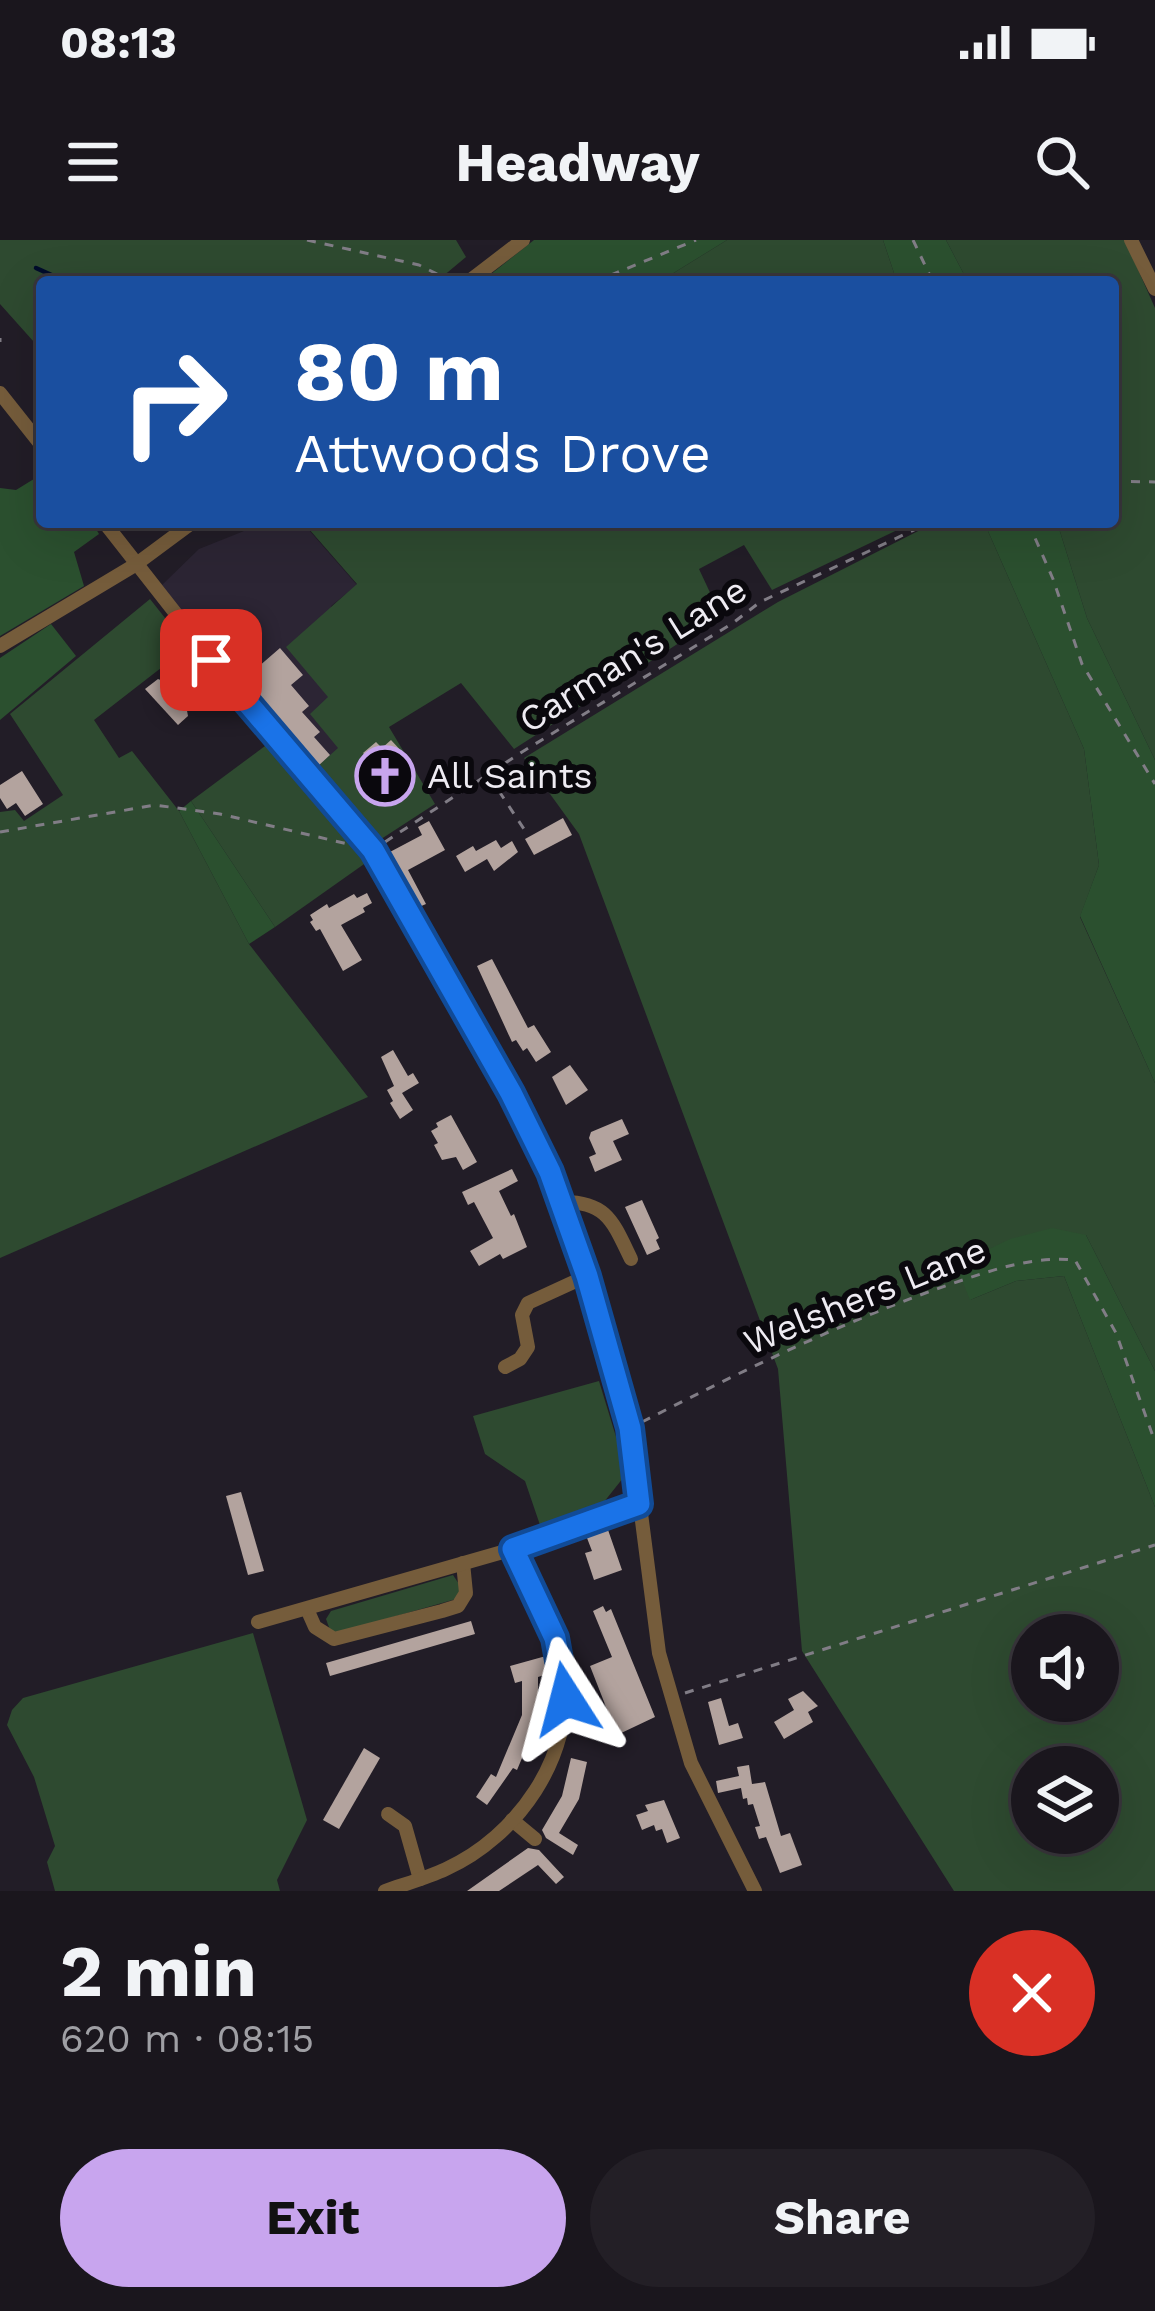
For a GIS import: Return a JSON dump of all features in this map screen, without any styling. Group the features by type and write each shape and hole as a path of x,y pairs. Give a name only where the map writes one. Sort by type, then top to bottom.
{"street":[{"path":"476,276 523,240"},
{"path":"1131,240 1155,289"},
{"path":"0,393 36,438"},
{"path":"108,528 308,778 373,850 490,1054 550,1172 587,1276 630,1428 654,1633 672,1697 691,1763 755,1891"},
{"path":"0,646 135,565 185,528"},
{"path":"561,1202 598,1207 614,1223 631,1259"},
{"path":"505,1367 520,1359 528,1347 523,1318 528,1303 539,1294 587,1276"},
{"path":"258,1622 513,1549 639,1504"},
{"path":"385,1891 464,1859 512,1820 555,1755 566,1699 555,1638 513,1549"},
{"path":"307,1609 315,1627 334,1639 442,1611 458,1606 466,1593 463,1563"},
{"path":"388,1814 405,1826 420,1879"},
{"path":"512,1820 536,1839"}],"path":[{"path":"307,240 419,265 441,276"},
{"path":"609,276 696,240"},
{"path":"913,240 930,276"},
{"path":"1119,481 1155,482"},
{"name":"Carman's Lane","path":"373,850 760,602 918,528"},
{"path":"1031,528 1082,664 1155,784"},
{"path":"488,774 524,829"},
{"path":"0,832 154,805 220,814 373,850"},
{"name":"Welshers Lane","path":"630,1428 774,1355 916,1296 1013,1263 1053,1258 1075,1260 1116,1333 1155,1442"},
{"path":"672,1697 1155,1545"}],"shaded area":[{"path":"252,528 306,528 357,585 331,606 328,698 339,749 311,772 234,682 162,585 199,549"}],"green space":[{"path":"0,240 456,240 466,257 443,276 36,276 36,344 0,304"},
{"path":"534,240 727,240 669,276 489,276"},
{"path":"727,240 883,240 895,276 669,276"},
{"path":"883,240 946,240 965,276 895,276"},
{"path":"946,240 1125,240 1155,308 1155,760 1087,618 1059,528 1119,528 1119,276 965,276"},
{"path":"36,478 36,528 96,528 99,534 74,552 84,586 0,636 0,488 16,490"},
{"path":"901,528 772,590 744,545 699,569 721,616 514,749 461,683 389,727 435,804 375,843 311,772 338,748 310,714 328,697 286,647 357,584 309,529"},
{"path":"924,528 987,528 1084,749 1099,865 1080,917 1155,1083 1155,1371 1086,1235 970,1300 1016,1281 1064,1276 1155,1507 1155,1891 954,1891 802,1651 778,1369 579,834 524,758 778,602"},
{"path":"987,528 1059,528 1087,618 1155,760 1155,1083 1080,916 1099,865 1084,749"},
{"path":"150,599 188,647 94,720 119,758 132,751 179,811 249,944 368,1097 0,1258 0,812 15,810 24,821 63,795 10,714"},
{"path":"51,624 76,656 0,720 0,658"},
{"path":"269,743 367,862 275,927 191,801"},
{"path":"191,801 275,927 249,944 179,811"},
{"path":"1052,1228 1086,1235 1155,1371 1155,1507 1064,1276 1016,1281 970,1300 956,1265 1010,1239"},
{"path":"599,1381 627,1473 600,1507 540,1525 525,1481 485,1454 473,1416"},
{"path":"453,1575 461,1587 456,1599 337,1633 330,1630 326,1619 331,1611"},
{"path":"253,1633 307,1820 277,1880 280,1891 55,1891 47,1862 55,1846 34,1777 7,1725 12,1710 23,1698"}],"building":[{"path":"280,648 303,675 291,685 309,706 302,712 320,732 314,737 330,755 317,767 243,680"},
{"path":"158,679 173,685 185,700 188,716 178,725 145,689"},
{"name":"All Saints","path":"391,740 404,754 395,762 413,782 384,802 356,771 369,759 363,753 376,742 382,748"},
{"path":"22,771 43,804 25,816 16,803 7,809 0,798 0,785"},
{"path":"563,818 572,835 534,855 525,839"},
{"path":"429,821 445,850 408,870 426,904 419,907 388,853 422,835 418,827"},
{"path":"496,840 501,848 512,841 518,852 494,871 487,859 465,872 456,856"},
{"path":"367,893 372,903 363,908 365,912 341,925 362,960 343,971 310,915 327,904 329,908 354,894 357,898"},
{"path":"492,959 528,1028 534,1025 551,1052 536,1062 527,1048 523,1051 516,1040 512,1042 477,966"},
{"path":"393,1050 408,1076 413,1073 419,1083 402,1093 413,1110 400,1119 390,1103 387,1090 394,1086 381,1057"},
{"path":"570,1065 588,1090 566,1105 552,1077"},
{"path":"451,1115 477,1162 463,1170 456,1157 442,1160 434,1145 438,1143 431,1131"},
{"path":"622,1119 629,1134 613,1141 622,1160 595,1172 589,1157 596,1154 591,1132"},
{"path":"512,1169 518,1181 499,1191 527,1247 479,1266 470,1251 493,1238 474,1202 468,1205 462,1192"},
{"path":"642,1200 660,1249 647,1255 625,1207"},
{"path":"241,1492 264,1571 248,1575 226,1496"},
{"path":"607,1527 622,1570 594,1580 585,1553 592,1551 587,1538"},
{"path":"603,1606 606,1612 611,1609 655,1717 617,1735 590,1666 612,1657 593,1611"},
{"path":"471,1621 475,1634 330,1676 326,1663"},
{"path":"546,1656 551,1673 538,1677 538,1720 517,1770 513,1768 487,1805 476,1797 491,1774 496,1777 522,1715 522,1681 515,1683 510,1666"},
{"path":"803,1691 818,1706 808,1712 813,1722 784,1739 774,1722 794,1710 788,1699"},
{"path":"721,1698 729,1726 738,1723 743,1738 719,1745 708,1702"},
{"path":"364,1748 380,1758 339,1829 323,1820"},
{"path":"571,1758 587,1762 579,1799 559,1833 578,1845 573,1855 546,1838 542,1830 562,1796"},
{"path":"749,1765 752,1784 765,1782 781,1836 790,1833 802,1865 780,1873 766,1837 759,1839 753,1804 743,1799 741,1788 718,1793 716,1781 739,1776 737,1767"},
{"path":"664,1800 680,1838 667,1843 662,1829 656,1831 654,1825 642,1830 636,1815 648,1811 645,1805"},
{"path":"528,1848 539,1850 564,1877 556,1884 538,1865 499,1891 467,1891"}],"waterway":[{"path":"36,268 54,276"}],"place":[{"name":"All Saints","path":"385,776"}],"route":[{"path":"211,660 373,850 490,1054 550,1172 587,1276 630,1428 639,1504 513,1549 555,1638 566,1699"}]}
